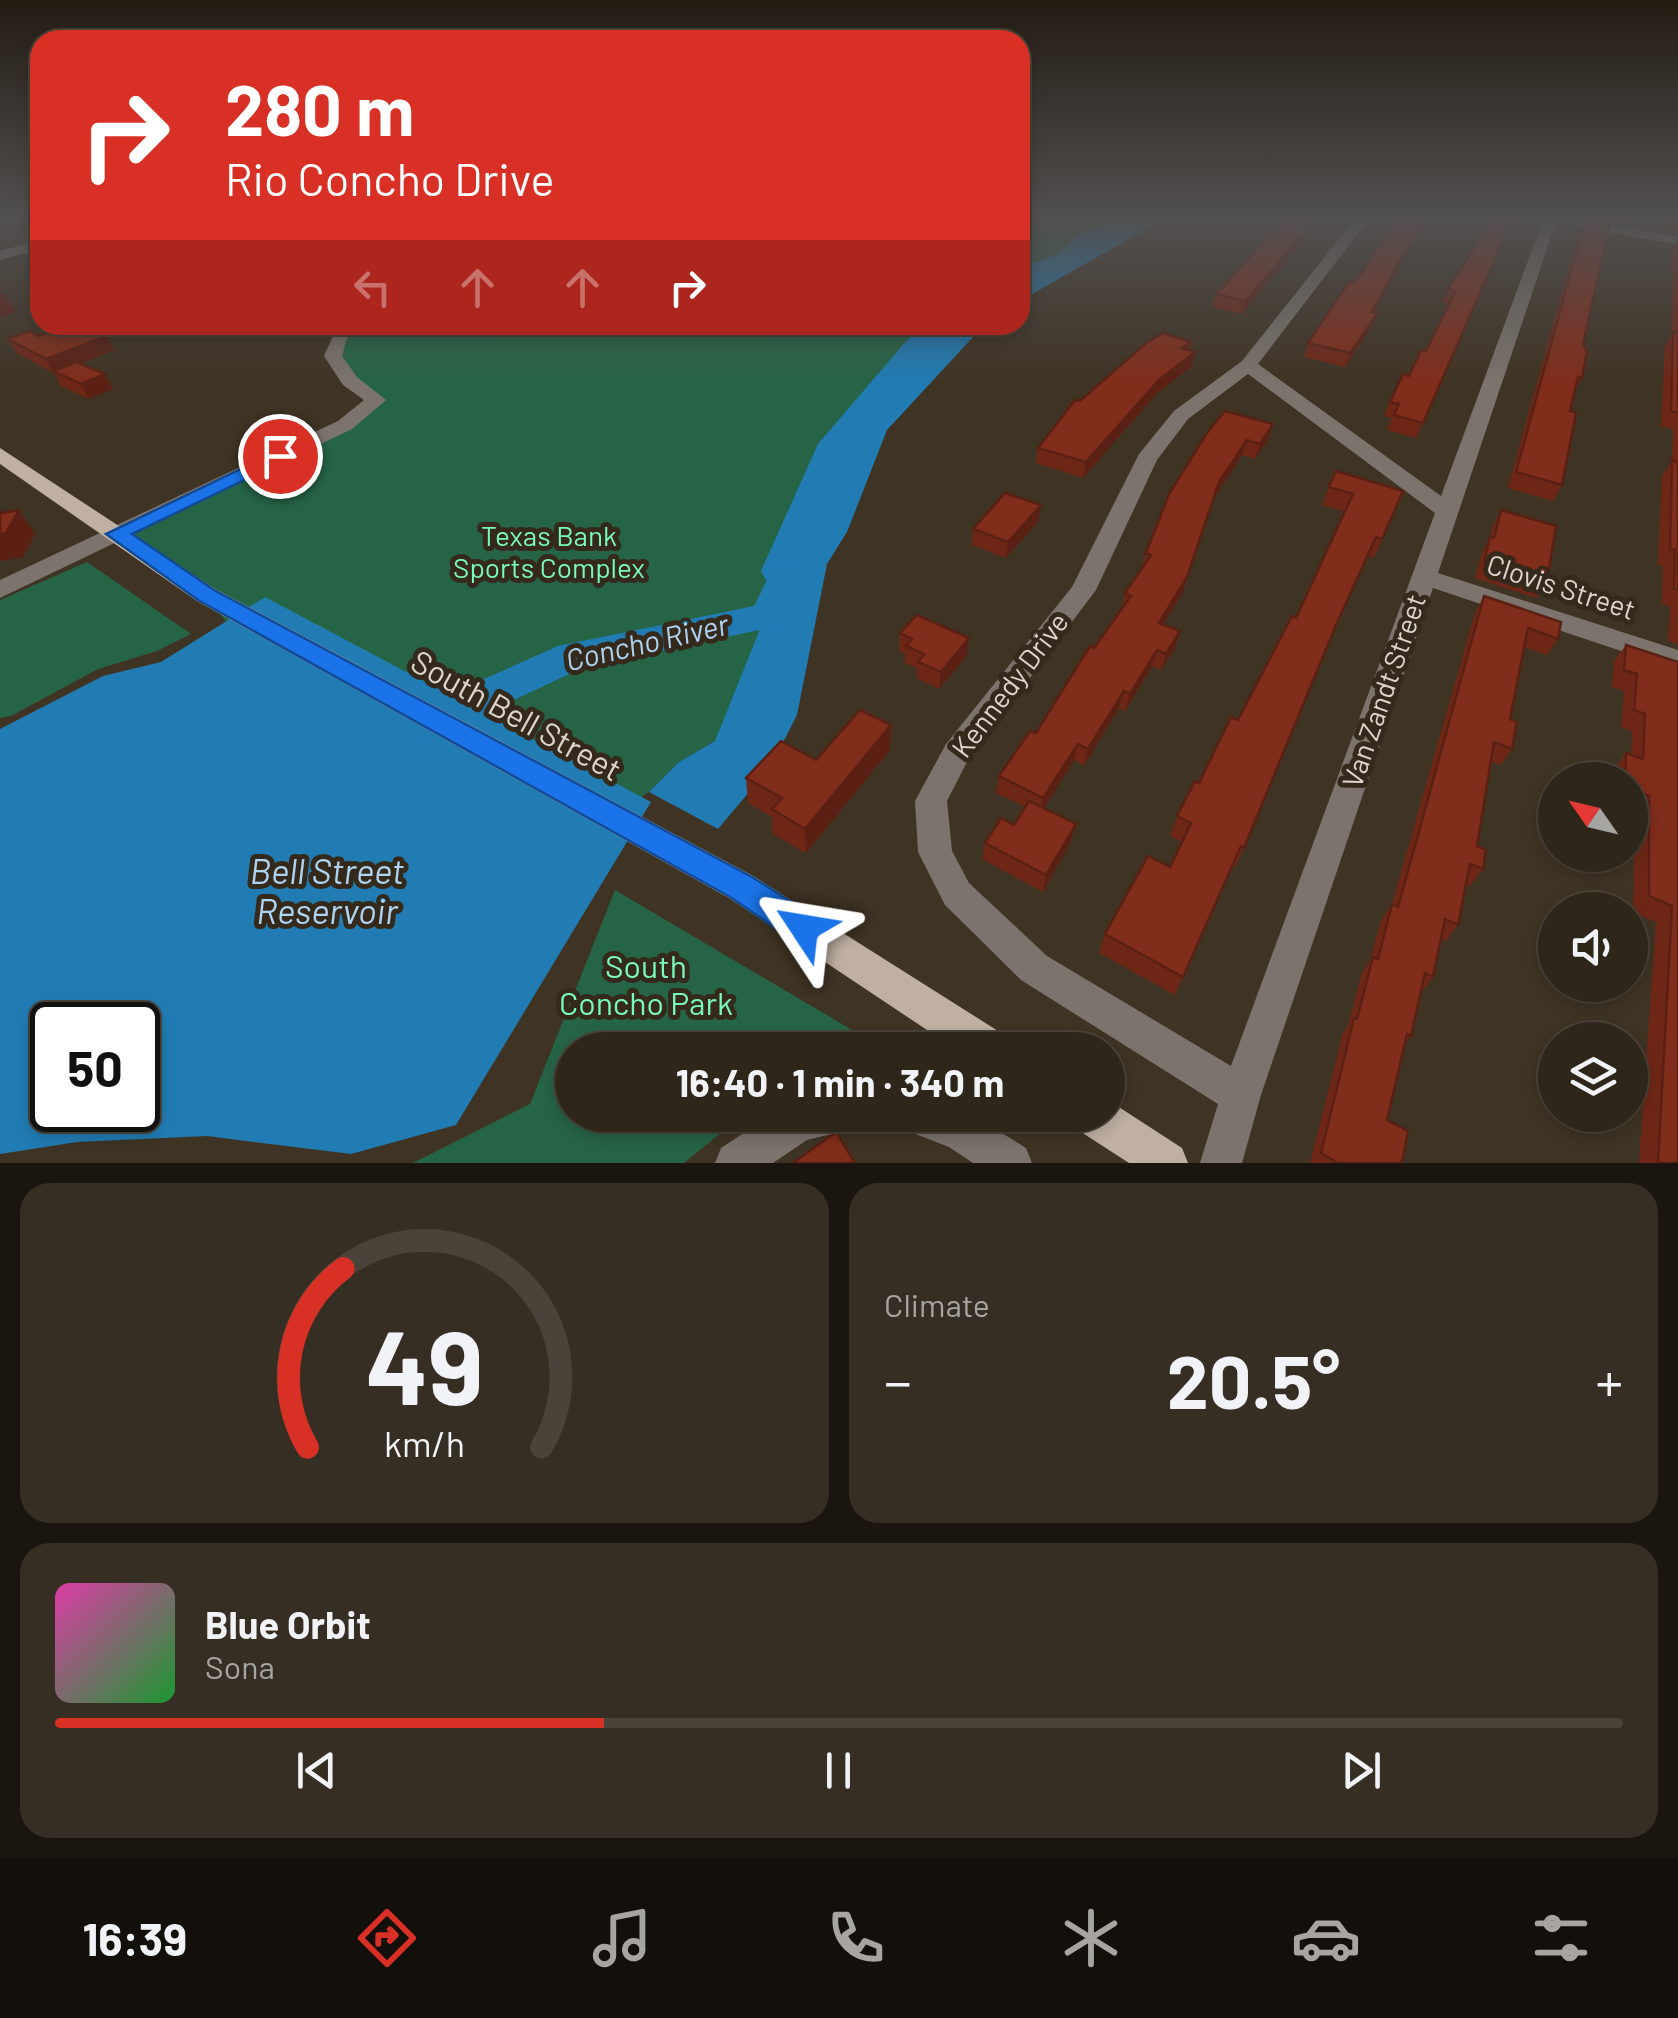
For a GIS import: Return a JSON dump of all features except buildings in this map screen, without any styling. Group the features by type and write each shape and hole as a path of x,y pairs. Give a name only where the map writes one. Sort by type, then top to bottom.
{"main road":[{"name":"South Bell Street","path":"0,454 206,595 741,887 964,1032"},
{"path":"1119,1132 1167,1163"}],"street":[{"name":"Kennedy Drive","path":"1241,1095 1034,968 957,894 935,852 932,802 957,752 1082,590 1147,459 1182,415 1248,365 1319,274"},
{"name":"Van Zandt Street","path":"1221,1163 1241,1095 1531,274"},
{"path":"0,590 369,410 376,400 350,381 334,356 339,335"},
{"path":"1248,365 1447,511"},
{"name":"Clovis Street","path":"1424,577 1678,660"},
{"path":"736,1163 782,1132"},
{"path":"964,1132 1012,1163"}],"green space":[{"name":"Texas Bank Sports Complex","path":"343,335 934,335 715,741 679,762 649,792 581,841 238,638 206,595 117,533 345,425 376,401 333,356"},
{"path":"87,562 191,634 157,651 98,669 11,716 0,718 0,600"},
{"name":"South Concho Park","path":"615,890 856,1032 559,1032"},
{"name":"South Concho Park","path":"555,1041 555,1132 722,1132 684,1163 413,1163 530,1104"}],"water":[{"path":"1030,274 1067,274 1030,295"},
{"path":"913,335 975,335 887,430 847,532 827,564 797,715 771,766 718,829 649,792 679,762 715,741 774,594 761,571 818,444"},
{"name":"Bell Street Reservoir","path":"265,597 651,802 456,1125 351,1154 207,1136 77,1142 0,1154 0,729 103,676 161,662"}],"waterway":[{"name":"Concho River","path":"422,726 572,656 769,616 788,572"}],"route":[{"path":"280,456 116,534 206,595 741,887 804,928"}]}
